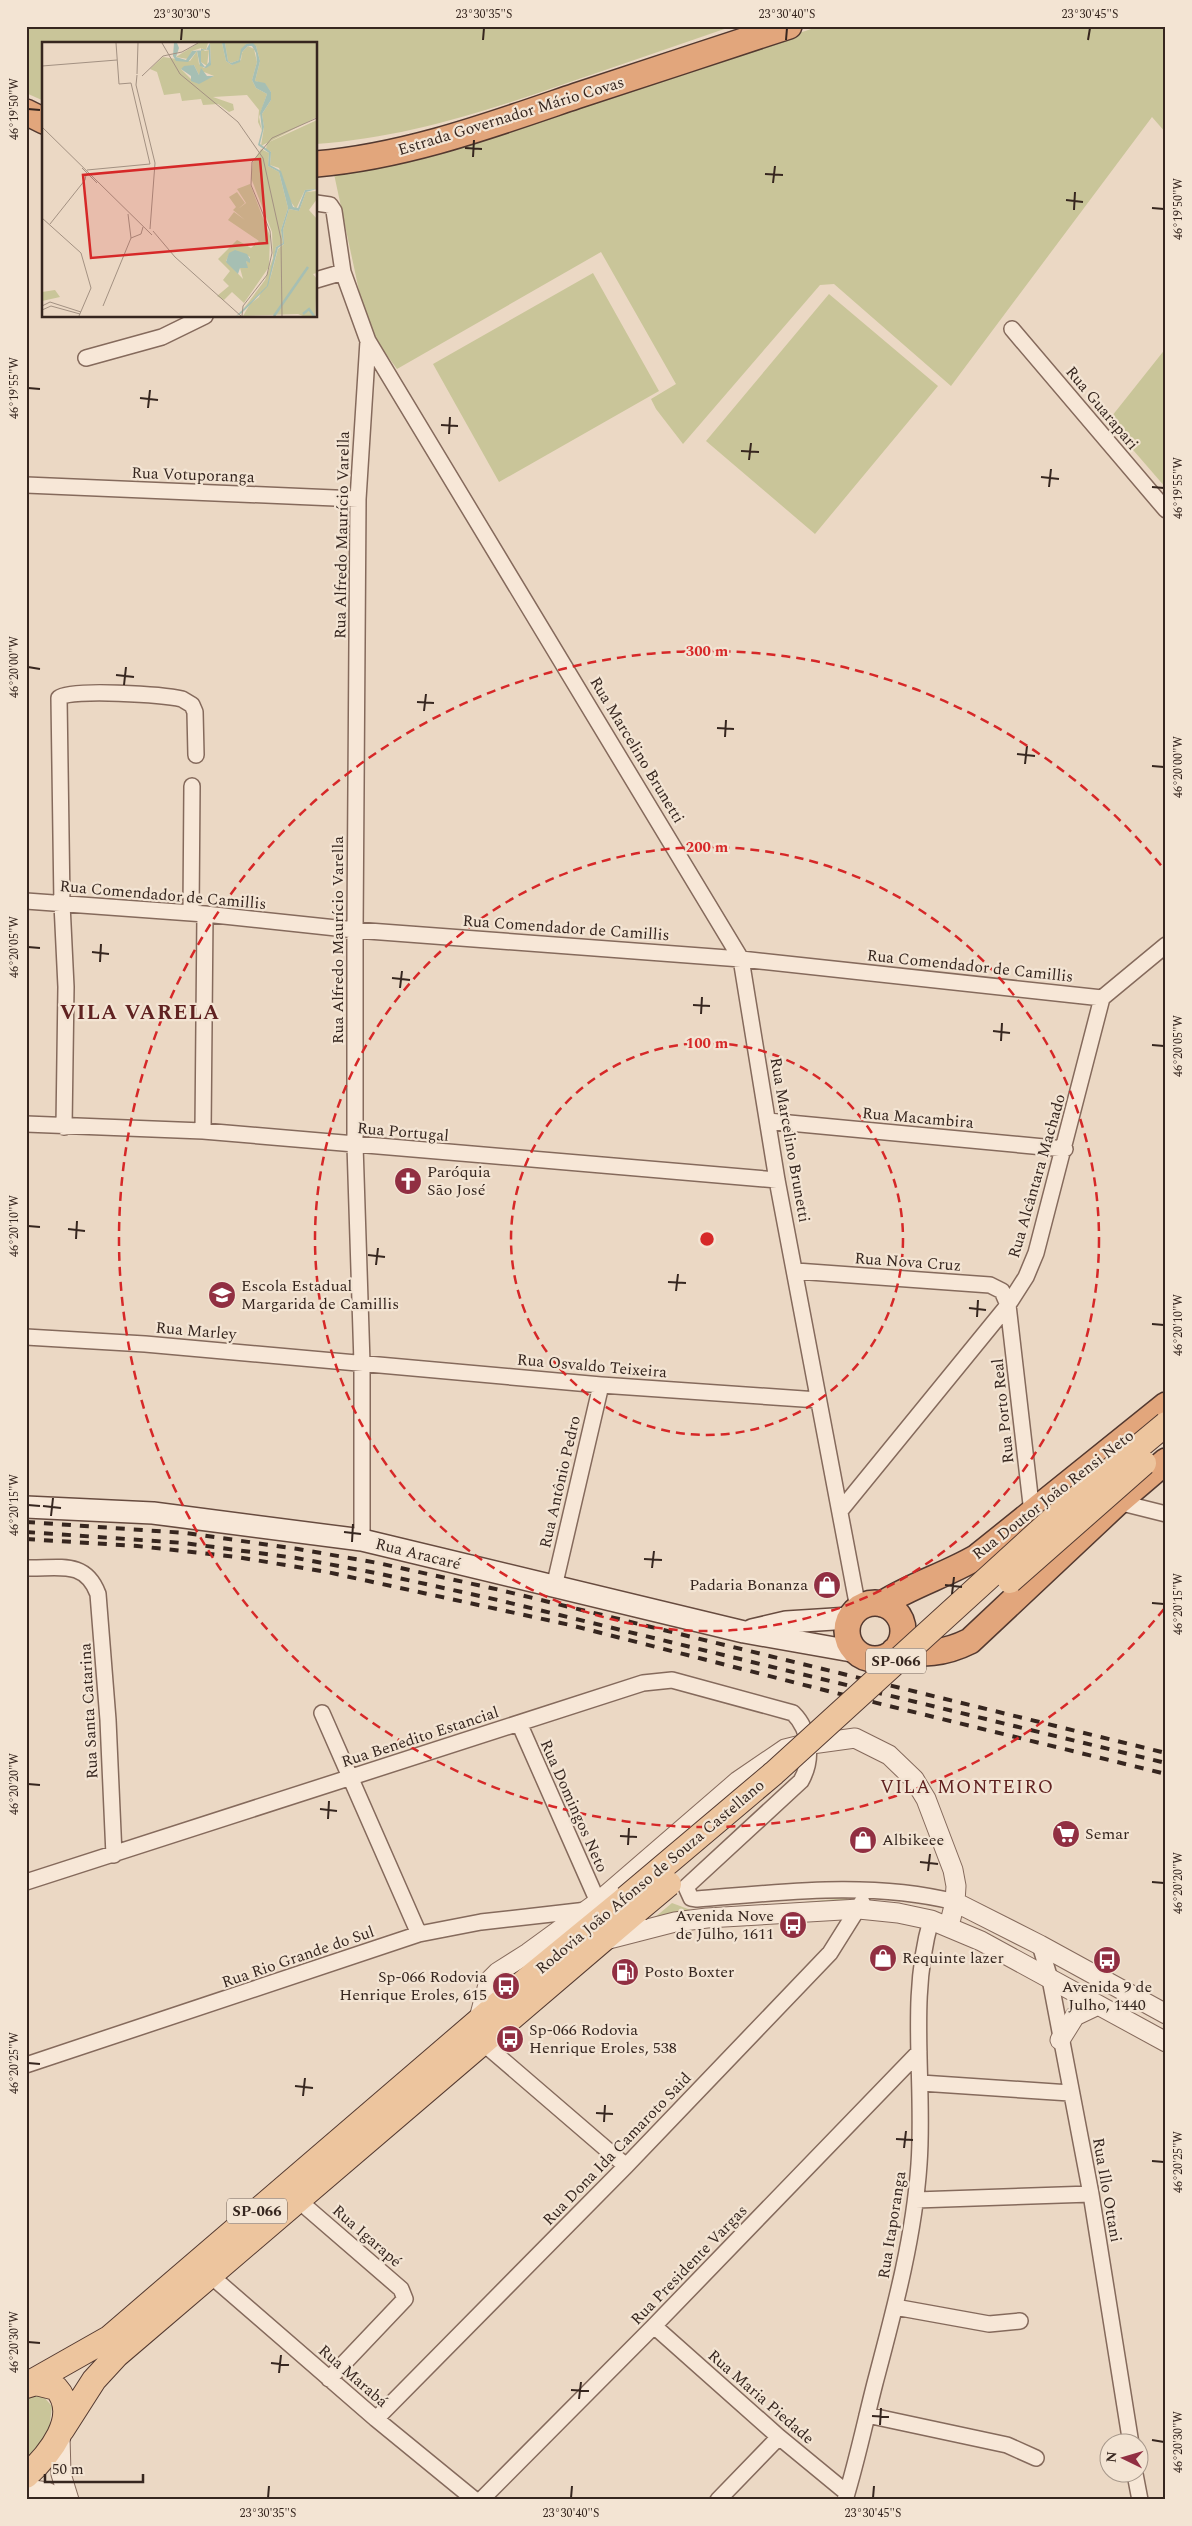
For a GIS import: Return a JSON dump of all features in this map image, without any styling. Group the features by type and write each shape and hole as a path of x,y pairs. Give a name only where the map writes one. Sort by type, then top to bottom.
{"highway":[{"name":"Estrada Governador Mário Covas","path":"318,164 399,152 471,132 789,26"},
{"path":"26,112 42,120"},
{"name":"Rua Doutor João Rensi Neto","path":"864,1610 977,1558 1166,1405"},
{"path":"894,1651 902,1634 902,1624 898,1615 864,1610 848,1625 848,1640 857,1652 876,1659 894,1651 935,1654 952,1650 970,1640 1118,1502 1166,1461"}],"main road":[{"name":"Rodovia João Afonso de Souza Castellano","path":"61,2433 94,2380 117,2355 298,2200 480,2032 604,1940 632,1904 774,1773 1066,1507 1166,1424"},
{"name":"Rodovia João Afonso de Souza Castellano","path":"26,2385 110,2338 824,1747 1075,1522 1166,1445"},
{"name":"Rua Aracaré","path":"26,1507 153,1513 362,1540 744,1632 857,1652"},
{"name":"Rua Aracaré","path":"744,1632 786,1622 864,1610"},
{"name":"SP-066","path":"26,2385 36,2383 56,2388 65,2402 61,2433 26,2476"}],"street":[{"name":"Rua Marcelino Brunetti","path":"318,203 330,205 334,211 343,272 368,341 741,959 777,1180 796,1271 818,1400 840,1511 864,1610"},
{"path":"318,279 343,272"},
{"path":"86,358 162,337 201,318"},
{"name":"Rua Guarapari","path":"1012,329 1166,510"},
{"name":"Rua Alfredo Maurício Varella","path":"362,1540 362,1363 356,1145 355,930 358,499 368,341"},
{"name":"Rua Votuporanga","path":"26,485 358,499"},
{"path":"64,1127 66,988 62,904 59,698 71,692 178,698 192,705 195,712 196,755"},
{"path":"192,786 198,914 203,1132"},
{"name":"Rua Comendador de Camillis","path":"26,901 198,914 355,930 741,959 1102,998"},
{"path":"1102,998 1166,944"},
{"name":"Rua Alcântara Machado","path":"840,1511 1008,1305 1026,1277 1036,1253 1065,1149 1102,998"},
{"name":"Rua Macambira","path":"768,1121 1065,1149"},
{"name":"Rua Portugal","path":"26,1124 203,1132 777,1180"},
{"name":"Rua Nova Cruz","path":"796,1271 990,1285 1002,1292 1008,1305"},
{"name":"Rua Porto Real","path":"1008,1305 1032,1513"},
{"name":"Rua Marley","path":"26,1337 145,1344 362,1363"},
{"name":"Rua Osvaldo Teixeira","path":"362,1363 601,1385 818,1400"},
{"name":"Rua Antônio Pedro","path":"554,1587 601,1385"},
{"path":"1118,1502 1166,1514"},
{"name":"Rua Santa Catarina","path":"26,1568 70,1568 83,1571 94,1582 100,1605 108,1720 114,1855"},
{"name":"Rua Benedito Estancial","path":"26,1882 643,1683 672,1680 794,1713 799,1719 809,1744"},
{"path":"322,1713 419,1934"},
{"name":"Rua Domingos Neto","path":"519,1723 592,1906"},
{"path":"626,2166 480,2032 489,1981 498,1972 592,1906 738,1781 785,1749 809,1744 855,1738 889,1755 914,1779 926,1799 953,1870 956,1886 955,1902 949,1926"},
{"path":"809,1744 807,1770 801,1781 686,1887 691,1898 809,1890 866,1890 916,1893 955,1902 1040,1945 1166,2014"},
{"name":"Rua Dona Ida Camaroto Said","path":"376,2419 626,2166 830,1953 859,1909 866,1890"},
{"name":"Rua Rio Grande do Sul","path":"26,2065 419,1934 481,1922 592,1906"},
{"path":"604,1940 674,1922 859,1909 884,1911 931,1920 949,1926 1166,2042"},
{"name":"Rua Itaporanga","path":"846,2496 895,2307 916,2200 921,2083 919,2052 920,1965 931,1920"},
{"name":"Rua Illo Ottani","path":"1040,1945 1050,1979 1070,2093 1091,2194 1129,2434"},
{"path":"1060,2040 1075,2016 1096,2006"},
{"name":"Rua Presidente Vargas","path":"481,2500 654,2326 919,2052"},
{"path":"921,2083 1070,2093"},
{"path":"916,2200 1091,2194"},
{"name":"Rua Igarapé","path":"298,2200 401,2289 405,2299 329,2378"},
{"name":"Rua Marabá","path":"210,2275 376,2419 476,2500"},
{"path":"895,2307 989,2324 1020,2321"},
{"name":"Rua Maria Piedade","path":"654,2326 846,2496"},
{"path":"867,2415 1008,2445 1036,2458"},
{"path":"61,2433 60,2474 69,2500"},
{"path":"718,2500 778,2437"},
{"path":"1137,2484 1140,2500"},
{"path":"26,2489 47,2492 61,2500"}],"shaded area":[{"path":"26,26 733,26 536,94 474,113 412,130 349,141 318,144 318,42 42,42 42,100 26,93"},
{"path":"820,26 1166,26 1166,133 1152,117 951,386 834,284 820,285 683,444 656,409 651,399 676,384 601,252 397,369 367,328 334,174 391,166 488,138"},
{"path":"593,273 659,391 499,482 433,364"},
{"path":"829,294 938,386 815,534 706,441"},
{"path":"1166,348 1166,488 1108,421"},
{"path":"847,1898 849,1903 654,1918 672,1903 696,1912"},
{"path":"41,2394 52,2406 49,2431 26,2463 26,2395"}],"railway":[{"path":"26,1522 186,1533 378,1563 500,1590 1166,1753"},
{"path":"26,1532 184,1543 296,1558 376,1573 498,1600 1166,1763"},
{"path":"26,1539 137,1546 237,1557 327,1572 570,1625 1166,1774"}],"place":[{"name":"Paróquia São José","path":"408,1181"},
{"name":"Escola Estadual Margarida de Camillis","path":"222,1295"},
{"name":"Padaria Bonanza","path":"827,1585"},
{"name":"Semar","path":"1066,1834"},
{"name":"Albikeee","path":"863,1840"},
{"name":"Avenida Nove de Julho, 1611","path":"793,1925"},
{"name":"Requinte lazer","path":"883,1958"},
{"name":"Avenida 9 de Julho, 1440","path":"1107,1960"},
{"name":"Posto Boxter","path":"625,1972"},
{"name":"Sp-066 Rodovia Henrique Eroles, 615","path":"506,1986"},
{"name":"Sp-066 Rodovia Henrique Eroles, 538","path":"510,2039"}],"district":[{"name":"VILA VARELA","path":"140,1013"},
{"name":"VILA MONTEIRO","path":"967,1787"}]}
